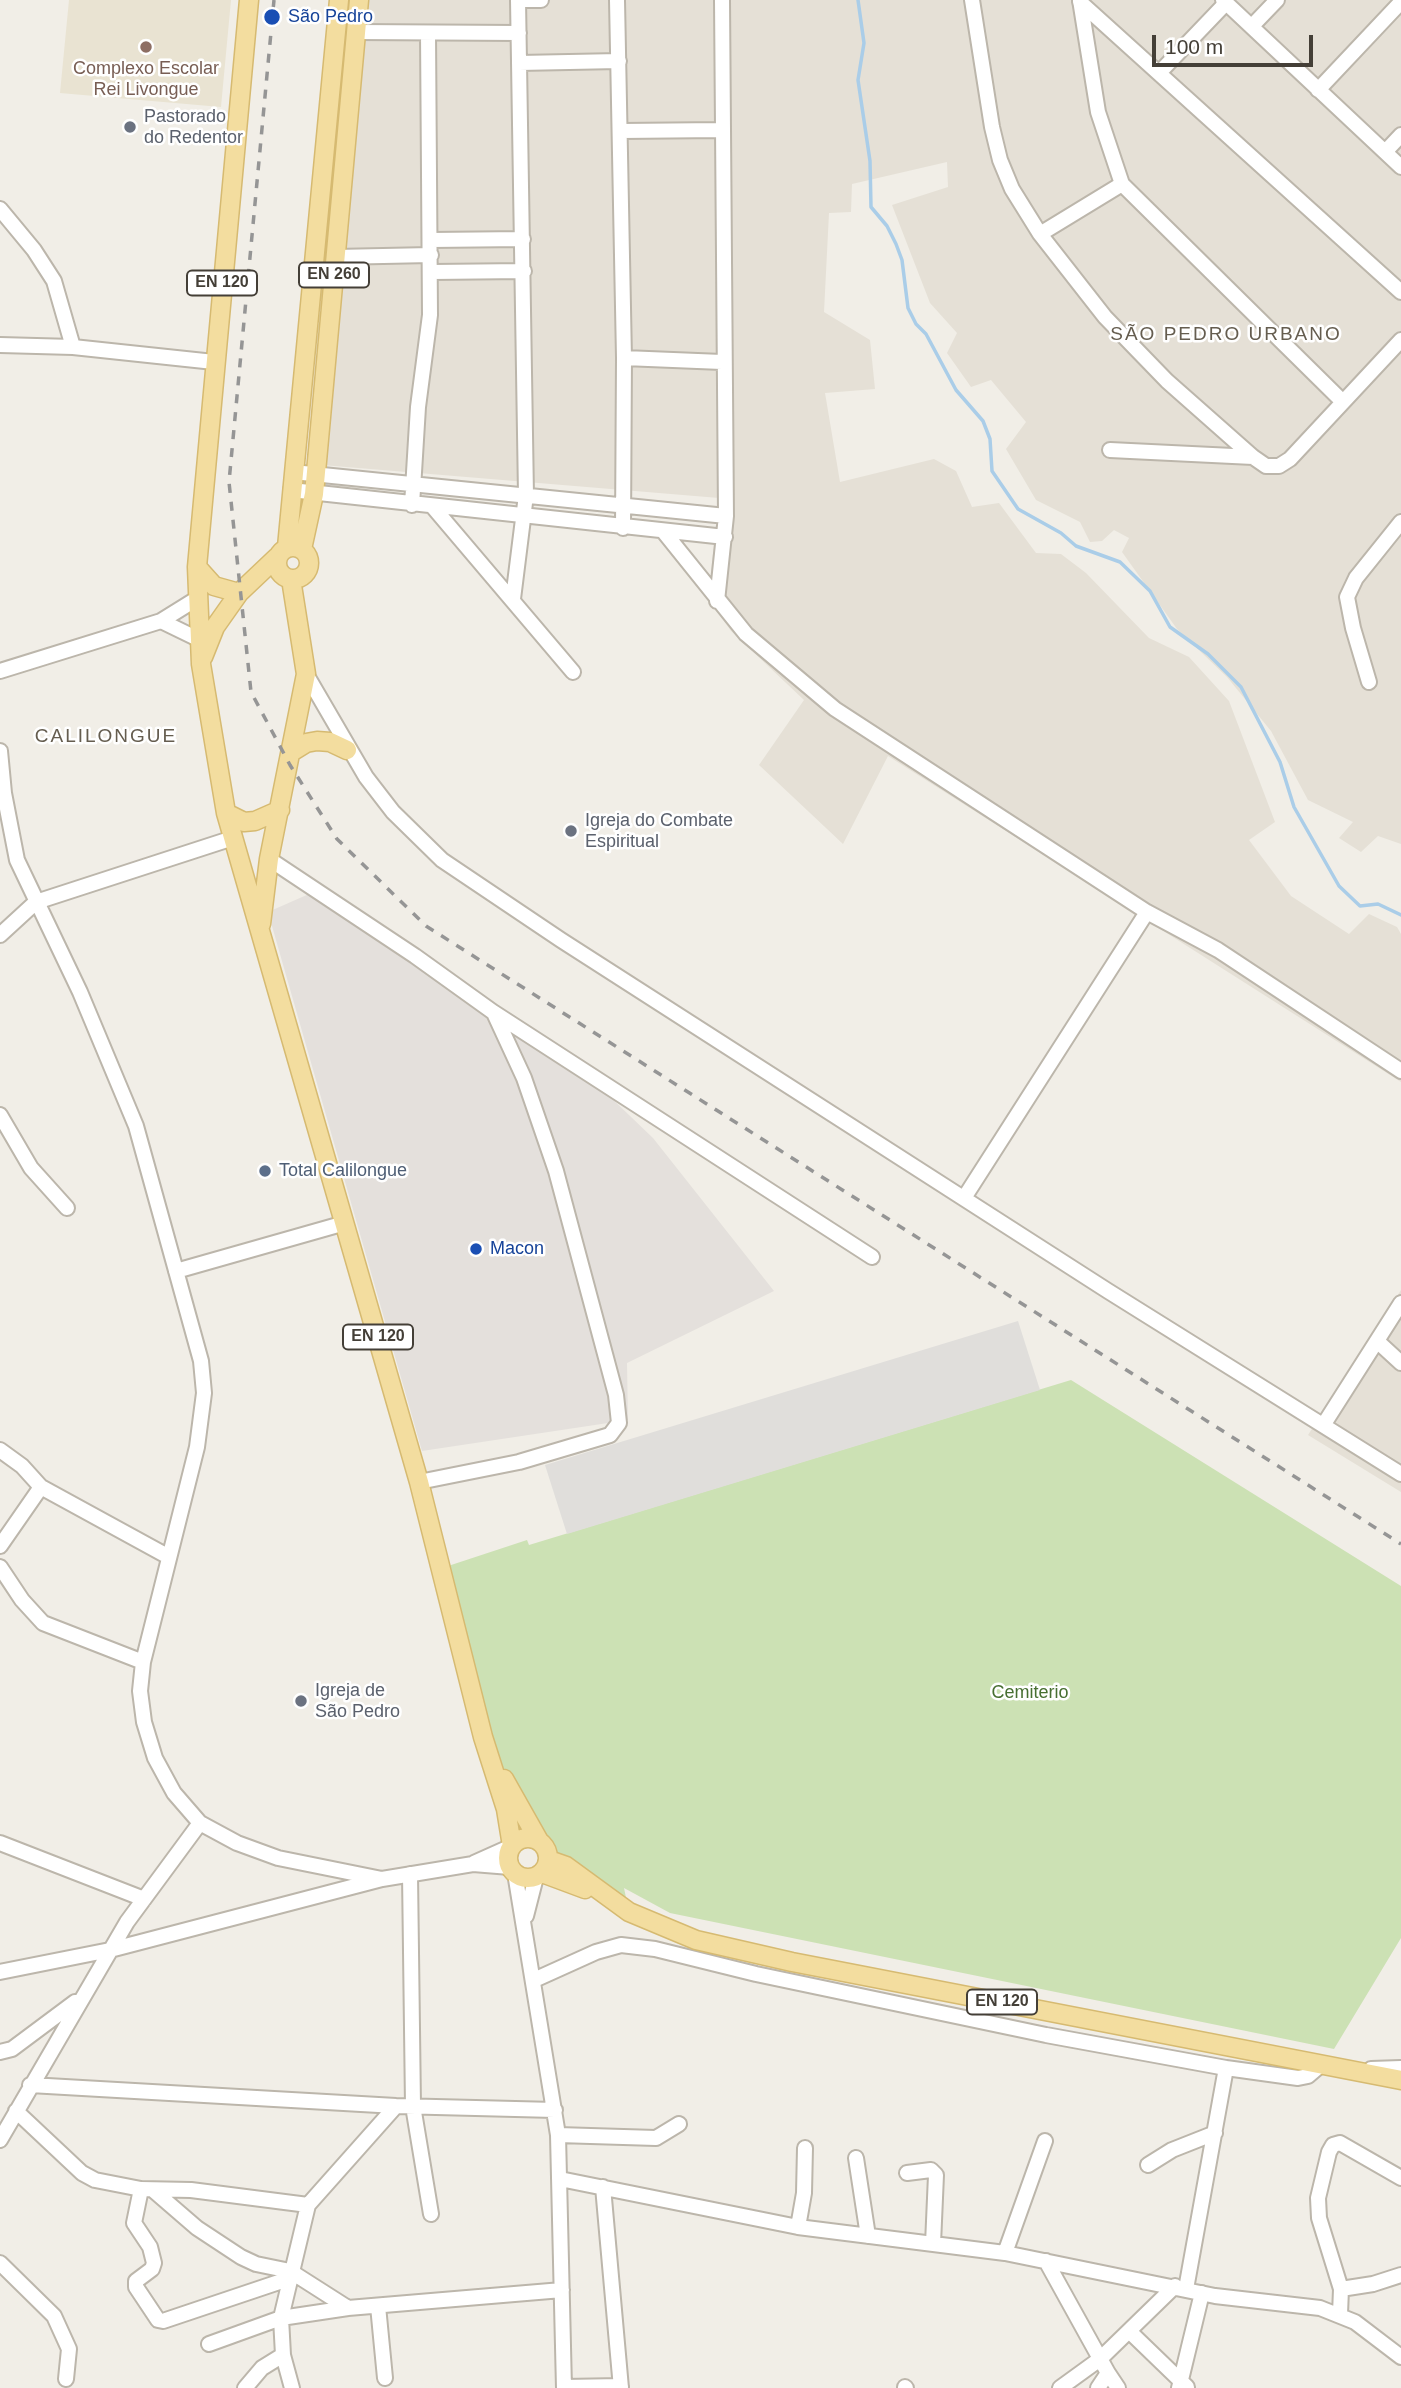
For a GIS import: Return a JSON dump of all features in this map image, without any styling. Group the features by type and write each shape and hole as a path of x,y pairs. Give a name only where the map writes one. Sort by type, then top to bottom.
{"main road":[{"name":"EN 120","path":"249,0 197,566 201,664 226,813 419,1482 487,1748 506,1809 512,1846 508,1860 513,1870 525,1878 542,1870 566,1866 611,1900 661,1927 696,1940 792,1962 1401,2080"},
{"name":"EN 260","path":"289,551 292,481 339,0"},
{"name":"EN 260","path":"289,551 314,494 343,151 359,0"},
{"path":"324,149 343,151"},
{"path":"305,365 325,367"},
{"name":"EN 120","path":"260,928 269,859 293,751 306,674 291,579 279,571 289,551"},
{"path":"201,664 215,627 239,593 289,551 309,558 308,568 302,577 291,579"},
{"path":"197,566 214,586 239,593"},
{"path":"293,751 306,743 317,741 330,742 348,750"},
{"path":"226,813 244,822 255,821 280,810"},
{"name":"EN 120","path":"487,1748 538,1841 544,1846 542,1870"},
{"path":"512,1846 524,1838 538,1841"}],"street":[{"path":"513,599 526,495 518,0 541,0"},
{"path":"617,0 624,358 623,527"},
{"path":"718,601 726,516 722,362 722,0"},
{"path":"972,0 1000,160 1012,189 1040,234 1105,317 1167,381 1253,457 1266,466 1279,466 1401,340"},
{"path":"1252,26 1277,0"},
{"path":"1080,1 1401,292"},
{"path":"1080,1 1098,112 1122,184 1343,402"},
{"path":"1159,74 1225,2 1401,167"},
{"path":"1318,90 1401,2"},
{"path":"356,32 519,33"},
{"path":"412,505 432,272 428,33"},
{"path":"519,63 619,61"},
{"path":"621,131 721,130"},
{"path":"1385,152 1401,135"},
{"path":"1040,234 1122,184"},
{"path":"0,209 34,250 54,281 73,347"},
{"path":"431,240 523,239"},
{"path":"335,257 431,255"},
{"path":"432,272 524,271"},
{"path":"0,345 73,347 214,362"},
{"path":"624,358 722,362"},
{"path":"1110,450 1253,457"},
{"path":"292,481 314,474 726,516"},
{"path":"292,481 314,494 725,537"},
{"path":"433,507 573,672"},
{"path":"664,532 746,634 780,666 835,709 1147,912 1218,950 1401,1072"},
{"path":"1369,682 1347,597 1356,578 1398,532"},
{"path":"0,671 161,621 198,598"},
{"path":"161,621 198,639"},
{"path":"306,674 329,710 348,750 393,812 442,860 964,1198 1401,1474"},
{"path":"0,751 12,837 18,860 80,992 136,1126 201,1361 204,1394 197,1447 143,1662 140,1691 144,1721 155,1758 174,1793 200,1823 237,1843 278,1858 383,1879"},
{"path":"0,935 36,902 233,838"},
{"path":"269,859 415,956 493,1012 872,1257"},
{"path":"964,1198 1147,912"},
{"path":"419,1482 545,1454 610,1435 620,1423 616,1395 556,1171 524,1078 493,1012"},
{"path":"0,1115 31,1168 67,1208"},
{"path":"176,1270 345,1223"},
{"path":"1324,1424 1401,1304"},
{"path":"1377,1341 1401,1363"},
{"path":"0,1450 22,1466 41,1487 169,1557"},
{"path":"0,1546 41,1487"},
{"path":"0,1567 22,1600 43,1623 143,1662"},
{"path":"0,2140 110,1950 200,1823"},
{"path":"0,1843 144,1899"},
{"path":"0,1972 110,1950 383,1879 473,1864 512,1846"},
{"path":"473,1864 513,1870 525,1924 558,2135 564,2388 621,2387 603,2187"},
{"path":"525,1924 542,1870"},
{"path":"410,1874 413,2106 431,2214"},
{"path":"534,1980 596,1952 621,1945 655,1949 755,1974 1046,2035 1226,2068 1298,2078 1308,2076 1322,2064"},
{"path":"0,2052 12,2049 82,1997"},
{"path":"1060,2388 1100,2359 1181,2287 1215,2133 1226,2068"},
{"path":"1348,2069 1401,2068"},
{"path":"1348,2069 1401,2088"},
{"path":"30,2085 396,2106 555,2110"},
{"path":"292,2388 283,2355 281,2318 289,2275 308,2205 396,2106"},
{"path":"16,2111 82,2173 95,2180 147,2189 191,2190 308,2205"},
{"path":"558,2135 656,2138 679,2124"},
{"path":"1148,2165 1215,2133"},
{"path":"1005,2253 1045,2141"},
{"path":"1340,2314 1341,2289 1319,2218 1318,2198 1329,2152 1333,2145 1340,2143 1401,2178"},
{"path":"798,2227 804,2193 805,2148"},
{"path":"856,2158 868,2236"},
{"path":"907,2173 931,2171 936,2175 933,2244"},
{"path":"560,2179 798,2227 1005,2253 1202,2293 1340,2314 1401,2357"},
{"path":"147,2189 197,2228 241,2257 289,2275 348,2308"},
{"path":"147,2189 134,2223 150,2247 154,2263 152,2269 136,2281 136,2287 158,2320 163,2321 289,2275"},
{"path":"1046,2261 1118,2388"},
{"path":"0,2263 54,2316 69,2349 66,2379"},
{"path":"1341,2289 1373,2284 1401,2275"},
{"path":"209,2344 281,2318 348,2308 562,2290"},
{"path":"1183,2386 1202,2293"},
{"path":"378,2306 385,2378"},
{"path":"1129,2331 1183,2386"},
{"path":"245,2388 262,2368 283,2355"},
{"path":"1098,2388 1108,2373"}],"shaded area":[{"name":"Complexo Escolar Rei Livongue","path":"69,0 231,0 221,107 60,93"},
{"path":"364,0 1401,0 1401,844 1378,836 1361,852 1339,838 1353,822 1308,800 1271,731 1227,677 1177,629 1122,552 1129,538 1114,530 1102,541 1090,542 1080,522 1036,500 1006,449 1026,422 991,380 971,387 947,353 957,333 930,303 892,205 948,187 947,162 852,184 851,212 829,213 824,312 870,340 875,389 825,393 840,482 934,459 956,471 972,507 999,503 1036,553 1061,554 1086,573 1149,638 1189,657 1229,701 1275,822 1249,840 1291,896 1349,934 1369,914 1397,927 1401,934 1401,1082 888,756 843,844 759,765 804,700 731,631 708,599 719,498 322,465"},
{"path":"309,894 605,1092 653,1138 774,1291 627,1363 628,1420 422,1451 268,912"},
{"path":"1401,1290 1401,1492 1308,1435"},
{"path":"1018,1321 1040,1390 567,1534 545,1465"}],"green space":[{"name":"Cemiterio","path":"1071,1380 1401,1586 1401,1938 1334,2049 670,1913 624,1888 629,1912 548,1852 487,1748 442,1568 527,1540 529,1545"}],"waterway":[{"path":"858,0 864,43 858,80 870,161 871,207 887,226 896,244 902,260 908,308 916,324 926,334 956,390 983,421 990,439 992,471 1018,509 1061,533 1076,546 1120,562 1150,591 1170,627 1208,654 1241,687 1280,762 1294,807 1339,886 1360,906 1378,904 1401,915"}],"railway":[{"path":"274,0 229,482 251,692 290,765 337,839 426,926 1401,1544"}],"place":[{"name":"São Pedro","path":"272,17"},
{"name":"Complexo Escolar Rei Livongue","path":"146,47"},
{"name":"Pastorado do Redentor","path":"130,127"},
{"name":"Igreja do Combate Espiritual","path":"571,831"},
{"name":"Total Calilongue","path":"265,1171"},
{"name":"Macon","path":"476,1249"},
{"name":"Igreja de São Pedro","path":"301,1701"}],"district":[{"name":"SÃO PEDRO URBANO","path":"1226,335"},
{"name":"CALILONGUE","path":"106,737"}]}
